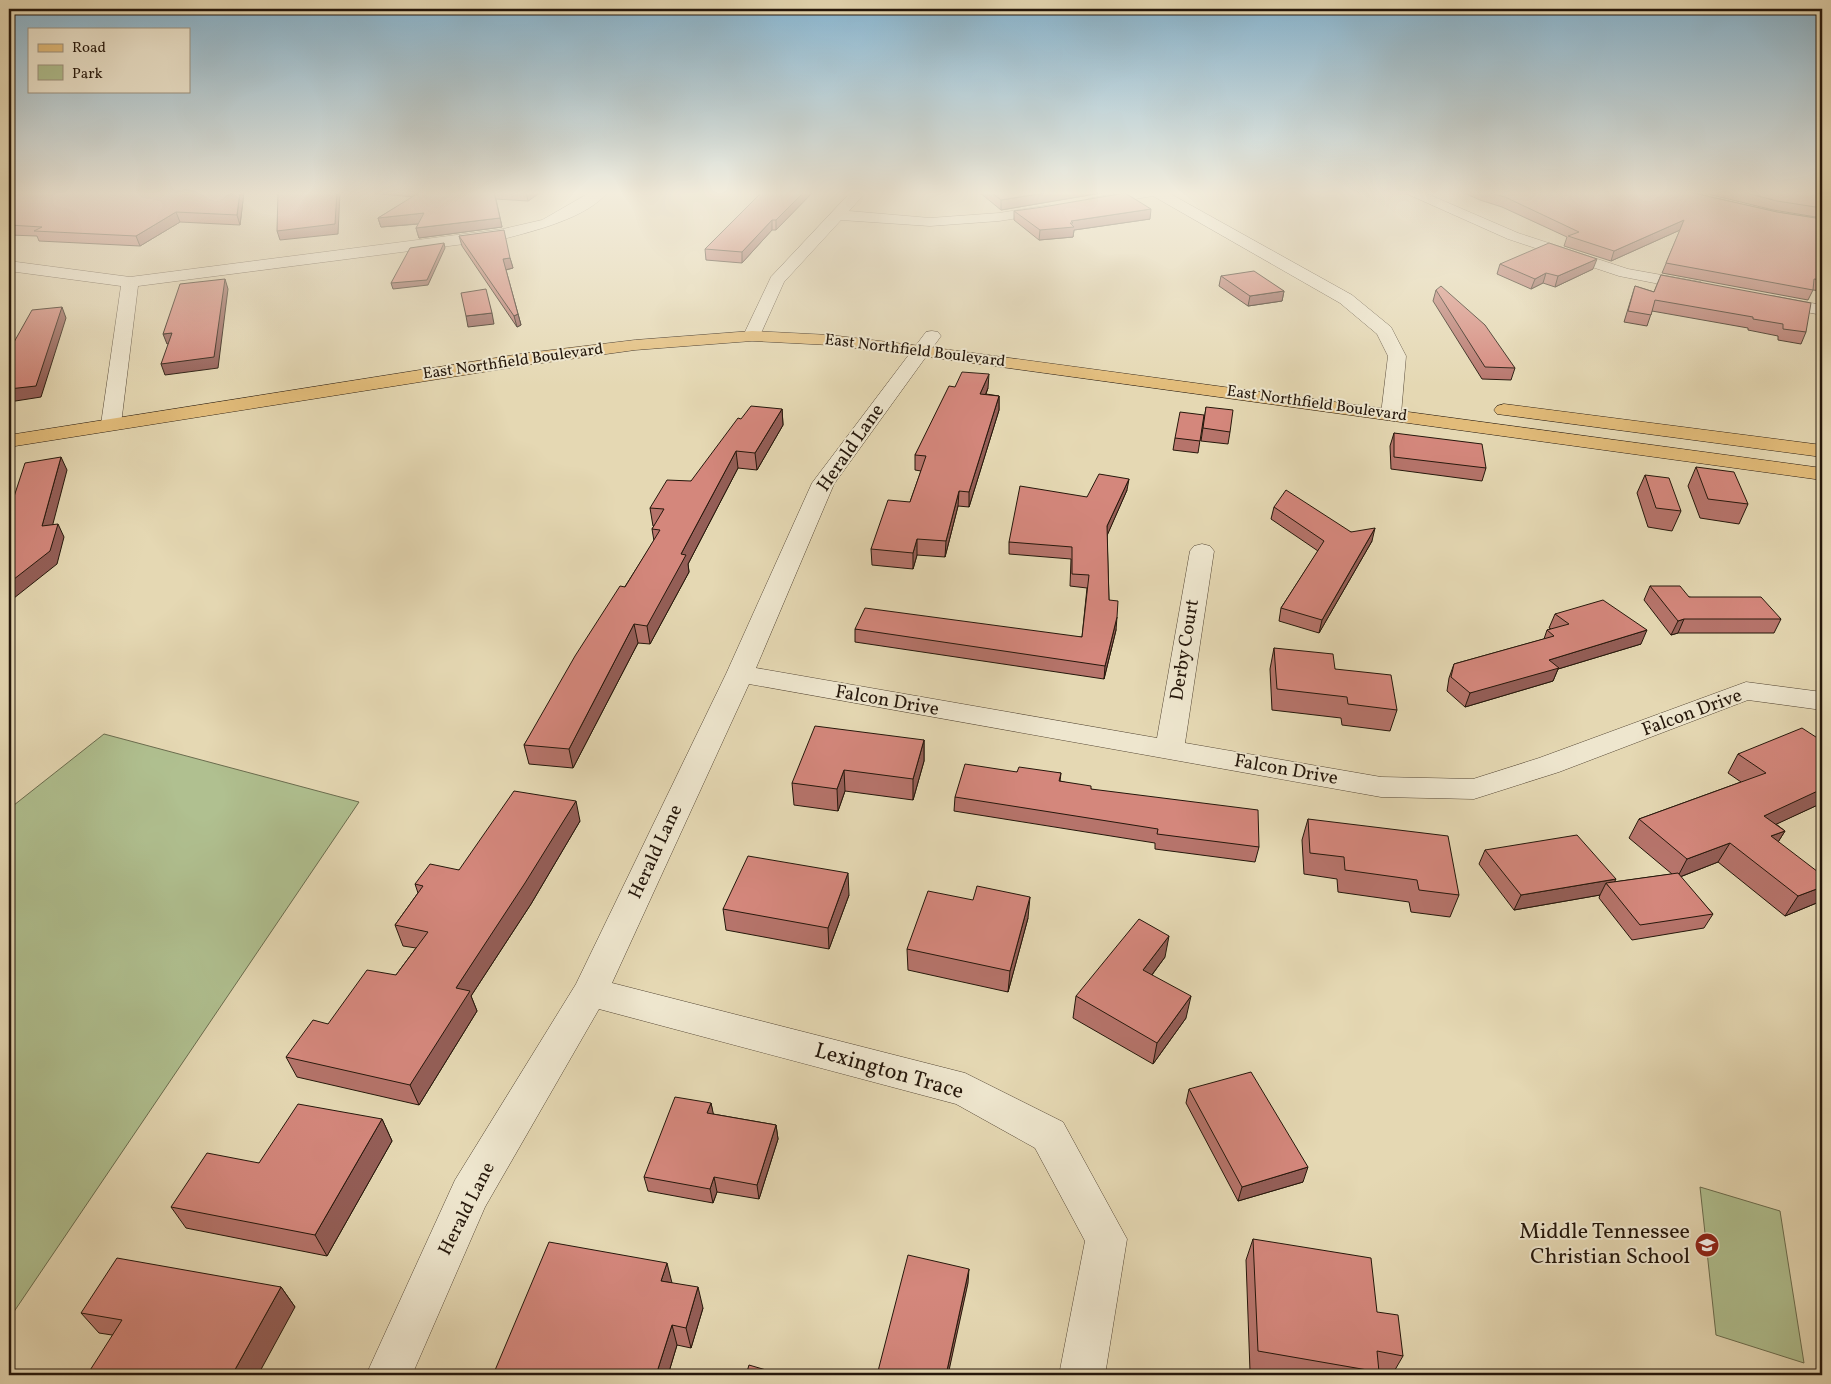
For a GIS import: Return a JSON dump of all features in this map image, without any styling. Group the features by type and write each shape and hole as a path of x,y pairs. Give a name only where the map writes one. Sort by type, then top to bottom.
{"main road":[{"name":"East Northfield Boulevard","path":"9,441 112,416 602,333 684,325 756,329 830,340 926,344 1201,371"},
{"name":"East Northfield Boulevard","path":"926,344 1392,405 1822,474"},
{"name":"East Northfield Boulevard","path":"1374,393 1392,405"},
{"name":"East Northfield Boulevard","path":"1392,405 1412,398"},
{"path":"1490,408 1822,451"},
{"name":"East Northfield Boulevard","path":"9,424 112,416"}],"street":[{"path":"9,266 130,282 327,257"},
{"path":"756,329 777,280 799,257"},
{"path":"1271,257 1346,299 1385,331 1396,356 1392,405"},
{"path":"1575,257 1625,273 1710,289"},
{"path":"112,416 130,282"},
{"path":"1757,298 1822,310"},
{"name":"Herald Lane","path":"389,1375 470,1194 590,992 740,674 823,483 926,344"},
{"name":"Derby Court","path":"1169,750 1202,551"},
{"name":"Falcon Drive","path":"740,674 1381,787 1474,789 1550,765 1746,692 1822,701"},
{"name":"Lexington Trace","path":"590,992 965,1090 1049,1135 1106,1239 1082,1375"}],"green space":[{"path":"104,734 359,802 9,1319 9,809"},
{"path":"1700,1187 1780,1211 1804,1363 1716,1335"}],"building":[{"path":"405,257 438,257 427,280 391,283"},
{"path":"473,257 510,257 503,259 518,314 514,316"},
{"path":"1517,257 1590,257 1597,259 1558,276 1546,273 1535,279 1500,264"},
{"path":"1669,257 1822,257 1822,280 1814,279 1813,290 1666,263"},
{"path":"1254,271 1284,291 1250,296 1221,276"},
{"path":"1661,275 1811,303 1806,332 1783,329 1783,324 1753,319 1753,317 1655,300 1651,315 1628,311 1635,286 1654,292"},
{"path":"225,279 214,357 161,364 172,333 163,334 180,284"},
{"path":"1441,286 1485,325 1515,368 1485,367 1436,290"},
{"path":"486,289 492,313 466,316 461,293"},
{"path":"62,307 36,386 9,389 9,351 32,310"},
{"path":"962,372 989,374 980,394 999,396 969,492 959,491 946,541 917,539 913,553 871,549 888,500 910,502 926,456 915,455 949,386 955,387"},
{"path":"751,406 782,409 755,453 736,451 681,554 686,555 647,626 634,624 569,749 524,745 575,656 620,586 625,587 660,530 652,529 664,509 650,508 667,480 691,481 738,418 741,419"},
{"path":"1206,407 1233,410 1230,432 1203,428"},
{"path":"1180,412 1204,415 1200,441 1175,438"},
{"path":"1394,433 1482,444 1486,468 1394,457"},
{"path":"61,457 42,526 58,524 50,551 9,583 9,512 25,463"},
{"path":"1696,467 1734,472 1748,504 1708,499"},
{"path":"1099,474 1129,479 1107,526 1109,600 1118,601 1117,617 1105,666 855,629 865,608 1082,637 1089,575 1072,574 1072,547 1009,542 1020,486 1087,497"},
{"path":"1645,475 1669,478 1681,511 1656,508"},
{"path":"1286,490 1351,532 1375,528 1322,620 1281,608 1324,541 1274,507"},
{"path":"1650,586 1680,586 1689,597 1761,597 1781,619 1684,619 1678,621"},
{"path":"1603,600 1647,630 1549,660 1559,668 1470,693 1451,677 1454,664 1554,636 1547,630 1569,624 1555,614"},
{"path":"1274,648 1333,654 1335,669 1391,675 1397,710 1348,704 1347,697 1277,689"},
{"path":"815,726 924,740 913,779 844,770 837,789 792,783"},
{"path":"1802,728 1822,741 1822,789 1764,816 1785,831 1771,836 1822,875 1822,887 1798,896 1730,843 1687,859 1639,819 1766,773 1738,754"},
{"path":"965,764 1017,772 1019,767 1061,773 1059,781 1091,786 1091,789 1258,810 1259,847 1157,834 1158,829 955,797"},
{"path":"514,791 576,801 456,988 470,991 410,1085 286,1057 313,1020 328,1024 367,970 396,975 428,932 395,925 423,886 415,884 430,864 459,870"},
{"path":"1308,819 1448,836 1459,895 1419,890 1417,880 1345,870 1344,857 1310,853"},
{"path":"1577,835 1616,879 1521,895 1485,850"},
{"path":"748,856 848,873 828,928 723,909"},
{"path":"1678,873 1713,914 1640,925 1606,883"},
{"path":"977,886 1030,897 1010,971 907,949 928,891 973,900"},
{"path":"1139,919 1169,936 1143,970 1191,996 1157,1043 1076,996"},
{"path":"1251,1072 1308,1167 1242,1187 1189,1089"},
{"path":"675,1097 711,1103 707,1113 776,1125 757,1185 714,1177 710,1189 644,1177"},
{"path":"298,1104 382,1119 315,1235 171,1207 207,1153 259,1163"},
{"path":"1253,1239 1371,1258 1377,1312 1398,1315 1403,1356 1377,1351 1379,1372 1258,1351"},
{"path":"549,1242 667,1263 661,1281 698,1287 686,1328 672,1325 656,1375 493,1375"},
{"path":"908,1255 969,1269 946,1375 877,1375"},
{"path":"117,1258 281,1287 232,1375 87,1375 122,1320 81,1313"},
{"path":"749,1365 783,1375 746,1375"}],"place":[{"name":"Middle Tennessee Christian School","path":"1707,1245"}]}
